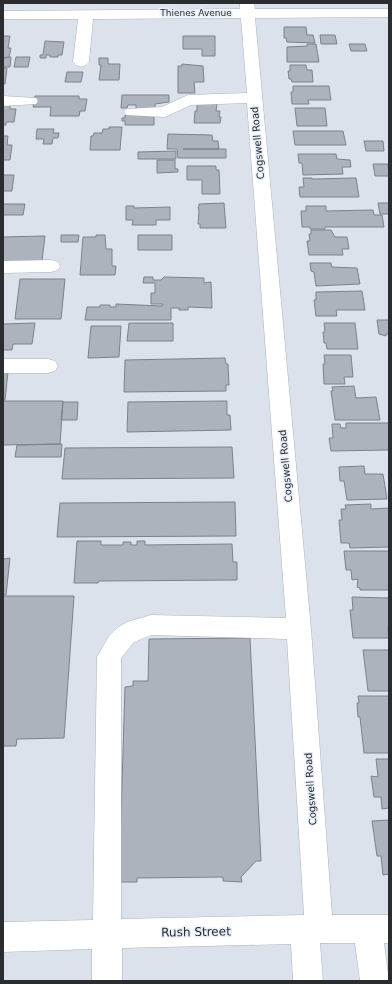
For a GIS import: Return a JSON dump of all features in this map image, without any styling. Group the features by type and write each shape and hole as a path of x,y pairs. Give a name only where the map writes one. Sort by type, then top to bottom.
{"street":[{"name":"Thienes Avenue","path":"3,15 86,14 247,8 389,13"},
{"name":"Cogswell Road","path":"247,8 253,98 299,629 312,929 308,981"},
{"path":"81,62 86,14"},
{"path":"132,112 166,112 188,100 253,98"},
{"path":"3,101 30,101"},
{"path":"3,267 51,266"},
{"path":"3,356 22,356"},
{"path":"3,366 48,366"},
{"path":"108,981 110,657 118,642 132,630 151,625 299,629"},
{"name":"Rush Street","path":"3,936 312,929 378,929"},
{"path":"375,981 378,929"}],"building":[{"path":"284,27 306,27 307,35 313,35 315,43 287,42 286,38 284,38"},
{"path":"320,35 335,35 337,44 321,44"},
{"path":"3,36 10,36 8,48 11,48 9,57 3,58"},
{"path":"183,36 215,36 215,56 202,56 202,49 183,49"},
{"path":"45,41 64,42 62,55 58,55 58,57 50,57 50,55 46,55 46,58 40,58 40,55 43,55"},
{"path":"307,44 316,44 319,62 287,62 287,47 307,46"},
{"path":"349,44 365,44 367,51 351,51"},
{"path":"11,57 10,67 3,67 3,58"},
{"path":"16,57 30,57 28,67 14,67"},
{"path":"99,58 108,58 108,64 120,64 119,80 99,80 101,65 99,65"},
{"path":"182,64 203,66 204,82 194,82 195,93 178,93 178,66 182,66"},
{"path":"290,65 306,65 307,70 312,70 313,82 292,82 291,79 289,79 288,71 290,71"},
{"path":"3,68 7,68 5,84 3,84"},
{"path":"67,72 83,72 81,82 65,82"},
{"path":"293,86 329,86 331,100 308,100 309,104 292,104 291,92 293,92"},
{"path":"122,95 169,95 169,102 155,104 155,109 136,109 136,105 128,105 127,108 121,108"},
{"path":"35,96 79,96 79,99 87,99 85,111 80,111 79,116 50,116 51,107 33,107"},
{"path":"197,104 217,104 216,111 220,111 220,123 194,123"},
{"path":"3,105 10,105 10,109 16,109 14,122 6,122 6,125 3,125"},
{"path":"295,108 325,108 327,126 297,126"},
{"path":"154,114 154,125 125,125 125,121 122,121 122,118 125,118 125,115"},
{"path":"109,127 122,127 120,150 90,150 91,136 93,136 94,133 102,133 103,129 109,129"},
{"path":"37,129 54,129 53,133 59,133 58,138 53,138 52,144 43,144 44,139 36,139"},
{"path":"293,131 343,131 346,145 295,145"},
{"path":"168,134 212,135 213,141 218,141 219,149 226,149 226,158 178,158 177,149 167,149"},
{"path":"3,136 8,136 7,145 12,145 10,160 3,160"},
{"path":"364,141 383,141 384,151 366,151"},
{"path":"176,151 176,159 138,159 138,152"},
{"path":"298,154 336,154 337,159 350,160 351,167 342,167 343,174 303,175 302,163 299,163"},
{"path":"157,160 175,160 175,169 178,169 178,172 157,173"},
{"path":"373,164 388,164 389,176 375,176"},
{"path":"187,166 216,166 216,170 219,170 220,194 202,194 202,180 187,180"},
{"path":"3,175 14,175 12,191 3,191"},
{"path":"303,178 356,178 359,197 300,197 299,187 304,187"},
{"path":"224,203 226,228 200,228 200,224 198,224 199,204"},
{"path":"378,203 389,203 389,214 380,214"},
{"path":"3,204 25,204 23,215 3,215"},
{"path":"126,206 134,206 134,208 170,207 170,220 156,220 156,225 132,225 133,220 126,220"},
{"path":"306,206 326,206 326,211 373,210 374,215 382,215 384,227 325,227 325,229 310,229 310,227 302,227 301,211 306,211"},
{"path":"311,230 331,230 335,237 347,237 349,249 342,249 343,255 309,255 307,241 310,241 309,234 311,234"},
{"path":"61,235 79,235 78,242 61,242"},
{"path":"96,235 105,235 106,249 112,249 112,266 116,266 115,275 80,275 83,237 96,237"},
{"path":"138,235 172,235 172,250 138,250"},
{"path":"45,236 42,261 3,261 3,237"},
{"path":"310,263 331,263 332,267 357,268 360,284 316,286 314,272 311,271"},
{"path":"144,277 153,277 153,280 161,280 164,277 204,278 204,283 211,282 212,308 188,307 188,310 179,310 179,308 171,308 171,320 85,320 87,307 110,305 110,307 116,307 116,304 162,306 163,304 151,304 151,293 155,293 155,283 143,283"},
{"path":"20,279 65,279 61,319 15,319"},
{"path":"362,291 365,310 336,310 337,316 316,316 314,300 316,300 316,292"},
{"path":"377,320 389,320 389,334 386,334 386,336 379,334"},
{"path":"35,323 32,344 13,344 12,350 3,350 3,324"},
{"path":"129,323 173,323 173,341 127,341"},
{"path":"324,323 355,323 358,349 327,349 326,343 324,343"},
{"path":"91,326 121,326 119,357 88,358"},
{"path":"324,355 351,355 353,377 344,377 345,384 324,384"},
{"path":"225,358 226,364 228,364 229,385 226,385 226,391 124,392 125,360"},
{"path":"3,372 8,372 5,400 3,400"},
{"path":"354,386 356,398 376,397 380,420 335,420 331,391 333,391 332,387"},
{"path":"3,401 63,401 60,444 3,445"},
{"path":"227,401 227,415 230,415 231,430 127,432 128,402"},
{"path":"63,402 78,402 77,420 61,420"},
{"path":"346,423 389,423 389,450 331,451 329,438 333,438 332,424 340,424 341,428 346,428"},
{"path":"62,444 61,457 15,457 17,445"},
{"path":"232,447 234,478 62,479 65,448"},
{"path":"364,466 365,474 383,474 387,499 347,500 344,481 340,481 339,467"},
{"path":"235,502 236,536 57,537 60,503"},
{"path":"371,504 371,509 389,508 389,547 350,548 349,543 341,543 339,520 342,520 341,509 346,509 345,505"},
{"path":"77,541 101,541 101,545 123,545 123,542 131,542 131,545 137,545 137,541 145,541 145,545 232,544 233,562 237,562 237,580 99,581 98,583 74,583"},
{"path":"344,551 389,551 389,590 360,590 360,588 357,587 358,579 352,580 351,570 346,570"},
{"path":"10,558 6,595 3,595 3,559"},
{"path":"3,596 74,596 64,738 17,739 16,746 3,746"},
{"path":"352,597 389,598 389,638 353,638 350,610 353,610"},
{"path":"250,638 261,861 256,861 241,877 242,882 223,881 223,877 137,878 137,882 119,882 125,687 133,686 133,681 148,681 149,639"},
{"path":"363,650 389,650 389,691 368,691"},
{"path":"358,696 389,696 389,753 364,753 360,717 358,717"},
{"path":"376,759 389,759 389,808 382,809 381,797 374,797 371,776 378,777"},
{"path":"389,820 389,874 383,875 381,856 377,856 372,821"}]}
